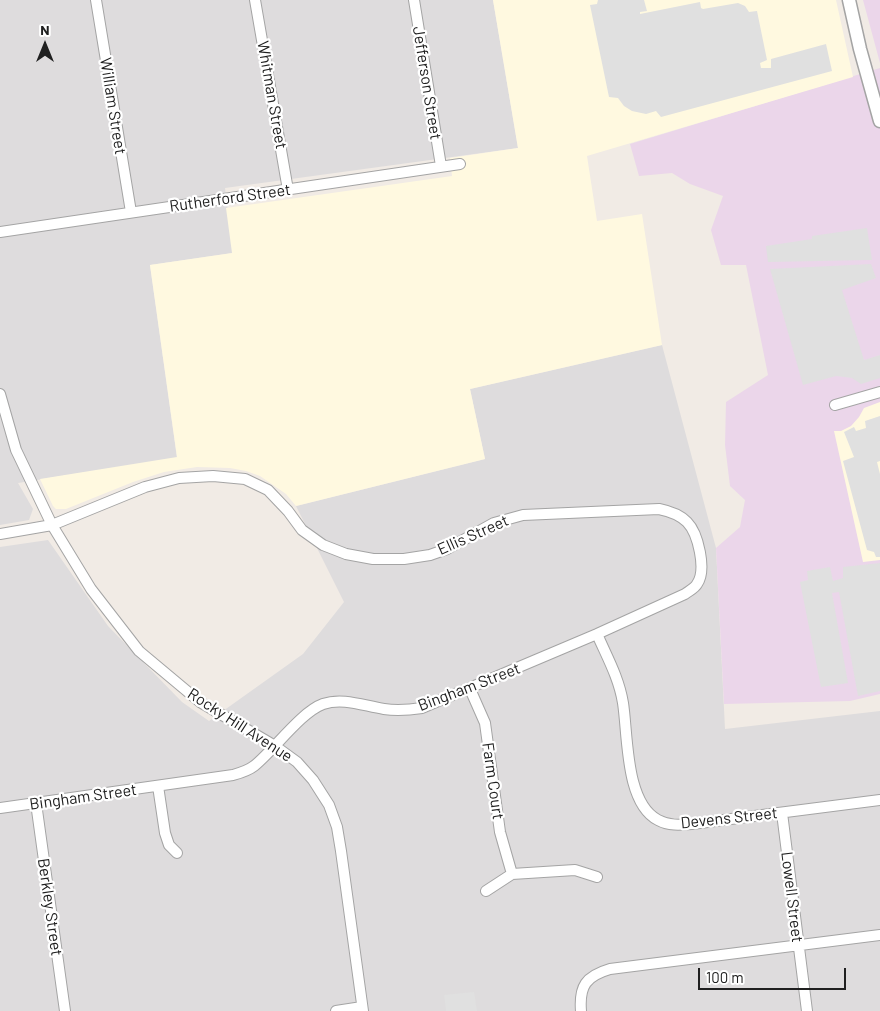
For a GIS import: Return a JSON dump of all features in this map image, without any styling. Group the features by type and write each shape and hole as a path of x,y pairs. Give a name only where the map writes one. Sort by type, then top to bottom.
{"street":[{"name":"William Street","path":"96,0 131,212"},
{"name":"Whitman Street","path":"255,0 288,190"},
{"name":"Jefferson Street","path":"414,0 441,166"},
{"path":"849,0 860,49 880,121"},
{"name":"Rutherford Street","path":"0,232 460,164"},
{"path":"835,406 880,392"},
{"name":"Rocky Hill Avenue","path":"0,394 16,450 52,525 90,589 139,650 200,702 275,746 296,762 314,780 329,805 337,827 362,1009"},
{"name":"Ellis Street","path":"0,534 52,525 145,487 179,478 213,476 245,479 268,490 288,511 302,530 323,545 346,554 373,560 404,559 430,554 446,549 494,523 523,515 659,509 673,512 688,522 701,557 702,573"},
{"name":"Bingham Street","path":"0,808 233,775 253,767 309,712 322,704 335,701 406,711 422,708 597,634 685,594 697,584 702,573"},
{"name":"Devens Street","path":"597,634 618,681 623,702 633,782 638,799 647,812 658,820 674,825 880,800"},
{"name":"Farm Court","path":"470,689 485,724 500,832 512,874"},
{"path":"158,786 165,833 169,845 178,853"},
{"name":"Berkley Street","path":"36,803 65,1011"},
{"name":"Lowell Street","path":"782,813 807,1011"},
{"path":"486,891 512,874 575,870 597,877"},
{"path":"581,1011 580,998 585,983 595,973 610,969 880,935"},
{"path":"336,1011 362,1009"}],"shaded area":[{"path":"0,0 493,0 518,148 225,188 233,253 150,265 177,458 18,483 33,509 29,520 0,525"},
{"path":"493,0 836,0 853,77 587,156 597,221 642,214 662,345 470,389 485,459 296,506 286,494 260,476 230,468 197,467 164,472 133,482 66,509 56,509 40,479 177,457 150,265 232,253 226,208 452,176 450,158 518,148"},
{"path":"598,0 644,0 647,11 640,12 640,14 700,2 703,9 738,3 745,6 749,12 757,11 767,60 760,63 761,68 771,68 771,59 826,44 832,71 661,117 656,111 646,114 632,111 624,106 618,98 609,97 590,5 597,4"},
{"path":"863,0 880,0 880,63"},
{"path":"880,68 880,694 850,701 724,704 716,548 740,527 745,500 730,486 725,445 726,402 768,375 746,265 721,265 711,230 723,196 690,184 672,173 639,176 630,144"},
{"path":"867,228 872,260 768,262 766,246 812,239 812,236"},
{"path":"871,264 876,278 842,290 864,360 880,355 880,378 861,384 852,378 836,376 803,385 770,269"},
{"path":"662,345 716,548 725,729 880,711 880,1011 0,1011 0,547 48,540 108,626 182,702 209,721 303,654 344,602 296,506 485,459 470,389"},
{"path":"880,402 880,560 863,562 834,431 841,431 851,426 864,408"},
{"path":"880,416 880,461 877,462 880,474 880,557 876,557 874,552 867,550 843,461 854,457 844,432 854,427 856,431 866,428 865,421"},
{"path":"880,563 880,691 858,696 839,592 832,593 848,683 821,687 800,582 808,580 807,571 830,567 833,581 843,578 843,567"},
{"path":"474,992 477,1011 446,1011 444,995"}]}
